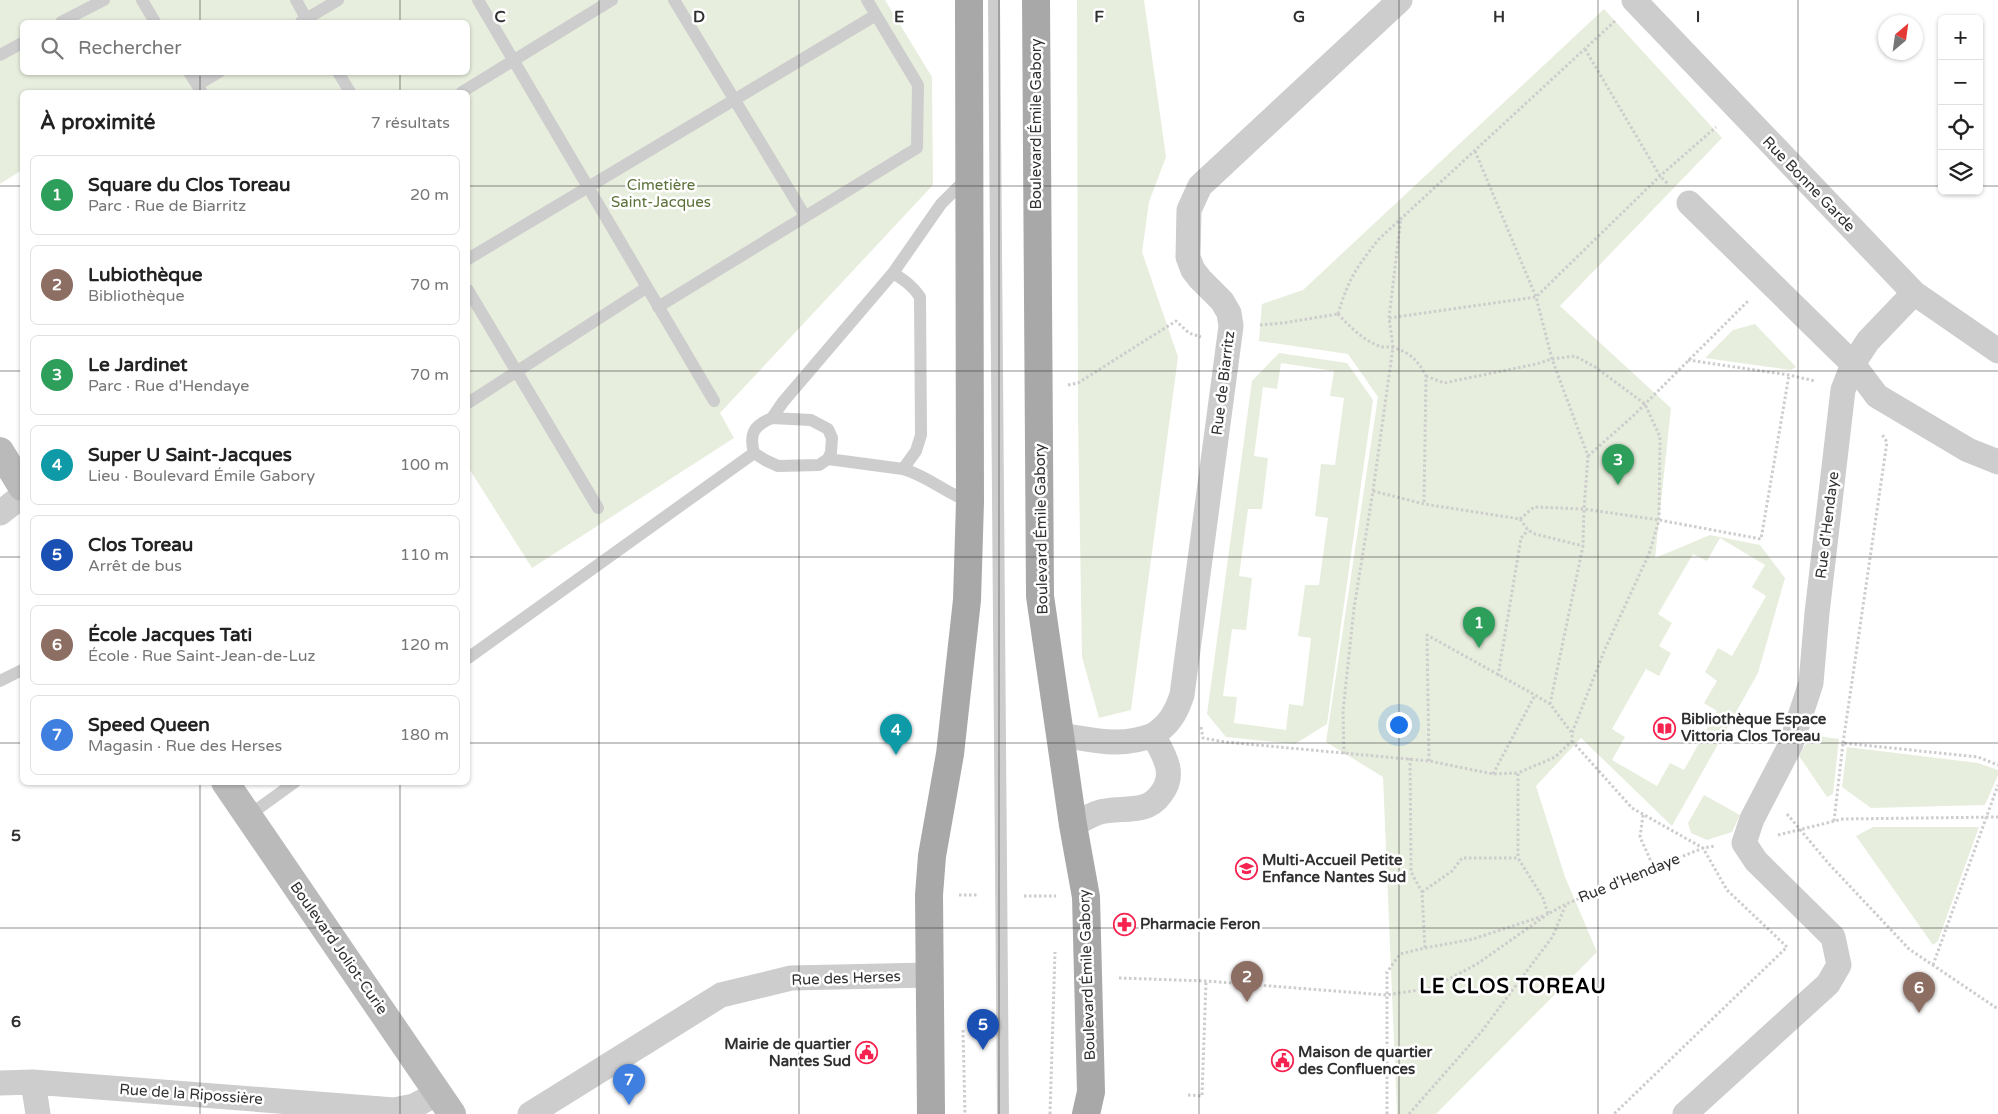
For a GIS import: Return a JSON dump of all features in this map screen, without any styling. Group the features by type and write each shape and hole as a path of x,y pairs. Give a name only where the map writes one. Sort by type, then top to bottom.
{"main road":[{"path":"931,1114 929,895 932,856 950,754 967,600 970,502 971,175 969,0"},
{"name":"Boulevard Émile Gabory","path":"1036,0 1040,596 1048,660 1086,897 1091,1092 1086,1114"},
{"path":"0,451 20,484"},
{"name":"Boulevard Joliot-Curie","path":"227,785 445,1103"}],"street":[{"name":"Rue de Biarritz","path":"1152,735 1164,728 1176,713 1182,695 1231,326 1229,313 1222,302 1193,270 1188,257 1189,210 1193,198 1200,186 1400,0"},
{"name":"Rue Bonne Garde","path":"1635,1 1914,293 1998,351"},
{"path":"1689,203 1853,364 1877,396 1968,450 1998,462"},
{"name":"Rue d'Hendaye","path":"1744,843 1752,818 1791,744 1811,683 1817,613 1844,390 1853,364 1868,341 1914,293"},
{"path":"0,513 20,498"},
{"path":"1061,735 1102,742 1123,743 1139,741 1152,735 1165,757 1170,773 1167,787 1156,801 1145,807 1096,813 1074,825"},
{"path":"1685,1114 1828,984 1839,965 1834,937 1756,861 1744,843"},
{"name":"Rue des Herses","path":"530,1114 721,995 791,978 929,976"},
{"path":"34,1082 38,1114"},
{"name":"Rue de la Ripossière","path":"0,1083 34,1082 394,1110 445,1103"}],"lane":[{"path":"65,20 104,0"},
{"path":"142,0 155,20"},
{"path":"296,0 305,20"},
{"path":"307,20 338,0"},
{"path":"478,0 714,401"},
{"path":"465,90 612,0"},
{"path":"674,0 805,216"},
{"path":"658,307 917,148 918,85 867,0"},
{"path":"994,0 1004,1114"},
{"path":"470,258 876,15"},
{"path":"0,55 20,44"},
{"path":"191,75 200,89 216,75"},
{"path":"340,75 349,90"},
{"path":"772,418 893,272 941,204 971,175"},
{"path":"893,272 915,289 920,297 921,435 916,451 903,469"},
{"path":"470,402 646,288"},
{"path":"470,293 598,508"},
{"path":"828,459 831,452 832,438 828,429 820,423 810,420 772,418 762,422 755,430 751,439 754,453 778,466 819,464 828,459 903,469 915,473 958,498 970,502"},
{"path":"470,657 754,453"},
{"path":"0,681 20,671"},
{"path":"248,816 290,785"}],"path":[{"path":"1338,314 1346,287 1358,264 1379,238 1475,152 1635,1"},
{"path":"1585,49 1660,176"},
{"path":"1389,318 1536,297 1660,176 1736,108"},
{"path":"1475,152 1536,297 1552,359 1588,456 1583,546 1550,704"},
{"path":"1344,754 1344,711 1354,608 1373,491 1393,347 1389,318 1401,217"},
{"path":"1588,456 1645,404 1769,280"},
{"path":"1067,386 1078,383 1176,321 1190,334 1213,340 1231,326 1283,324 1338,314"},
{"path":"1338,314 1353,330 1379,346 1393,347 1406,352 1420,363 1426,376 1424,504"},
{"path":"1426,376 1444,383 1552,359 1575,356 1595,367 1645,404 1660,437 1659,520 1648,554 1605,649 1572,733 1572,741 1632,808 1703,848 1727,890 1787,947 1614,1114"},
{"path":"1688,360 1788,375 1844,390"},
{"path":"1520,520 1534,507 1584,509 1659,520 1761,539 1788,375"},
{"path":"1834,821 1843,743 1887,442 1876,426"},
{"path":"1373,491 1424,504 1520,520 1528,530 1547,538 1583,546"},
{"path":"1498,676 1521,538 1528,530"},
{"path":"1429,761 1427,635 1550,704 1572,733"},
{"path":"1493,774 1535,695"},
{"path":"1200,723 1203,738 1224,742 1344,754 1410,758 1493,774 1518,773 1555,757 1572,741"},
{"path":"1843,743 1978,757 1998,765"},
{"path":"1410,758 1411,872 1422,892 1425,948"},
{"path":"1518,773 1518,858 1543,898 1548,914"},
{"path":"1933,965 1998,785"},
{"path":"1767,789 1829,864 1909,949 1998,1009"},
{"path":"1643,814 1640,837 1654,868"},
{"name":"Rue d'Hendaye","path":"1409,1114 1482,1031 1554,936 1566,904 1703,848 1744,843 1843,819 1998,817"},
{"path":"1422,892 1452,871 1462,858 1518,858"},
{"path":"1056,896 1056,906"},
{"path":"1117,978 1206,981 1386,995 1432,988 1476,964 1548,914 1566,904"},
{"path":"1387,1114 1387,972 1400,954 1473,939 1548,914"},
{"path":"1050,1114 1055,942"},
{"path":"1188,1095 1202,1096 1206,981"}],"green space":[{"name":"Cimetière Saint-Jacques","path":"0,0 885,0 932,77 933,185 720,413 734,438 532,568 470,470 470,90 20,90 20,171 0,184"},
{"path":"1077,0 1144,0 1166,157 1149,202 1142,252 1178,357 1131,710 1099,718 1082,657 1078,419"},
{"path":"1604,9 1722,138 1560,306 1671,408 1655,558 1710,535 1760,545 1785,578 1758,673 1672,826 1581,738 1536,786 1565,877 1597,952 1436,1114 1397,1114 1383,777 1326,742 1378,397 1348,354 1259,341 1262,304 1303,290","holes":["1720,538 1765,565 1752,587 1766,596 1732,656 1718,648 1705,672 1717,681 1704,703 1717,711 1684,770 1670,763 1657,786 1612,760 1625,737 1612,729 1646,669 1659,676 1671,653 1659,646 1672,623 1658,614 1693,554 1707,561"]},
{"path":"1755,324 1796,367 1791,370 1705,358 1733,330"},
{"path":"1279,353 1347,363 1373,400 1327,724 1295,744 1226,737 1207,714 1252,381","holes":["1281,363 1334,371 1330,396 1344,398 1335,465 1321,464 1315,516 1328,518 1319,585 1305,585 1298,636 1311,638 1303,706 1289,704 1286,730 1234,723 1237,697 1223,696 1232,629 1246,630 1252,578 1239,576 1248,509 1262,509 1268,458 1254,456 1263,387 1277,389"]},
{"path":"1811,735 1839,739 1833,794 1827,797 1799,756"},
{"path":"1847,747 1978,763 1998,770 1998,775 1985,805 1871,808 1842,787"},
{"path":"1704,795 1740,815 1732,832 1707,840 1691,833 1688,823"},
{"path":"1873,827 1979,827 1938,941 1933,945 1856,836"}],"place":[{"name":"Le Jardinet","path":"1618,485"},
{"name":"Square du Clos Toreau","path":"1479,648"},
{"name":"Bibliothèque Espace Vittoria Clos Toreau","path":"1665,728"},
{"name":"Super U Saint-Jacques","path":"896,755"},
{"name":"Multi-Accueil Petite Enfance Nantes Sud","path":"1246,869"},
{"name":"Pharmacie Feron","path":"1124,924"},
{"name":"Lubiothèque","path":"1247,1002"},
{"name":"École Jacques Tati","path":"1919,1013"},
{"name":"Clos Toreau","path":"983,1050"},
{"name":"Mairie de quartier Nantes Sud","path":"867,1053"},
{"name":"Maison de quartier des Confluences","path":"1282,1061"},
{"name":"Speed Queen","path":"629,1105"}],"district":[{"name":"LE CLOS TOREAU","path":"1513,986"}]}
